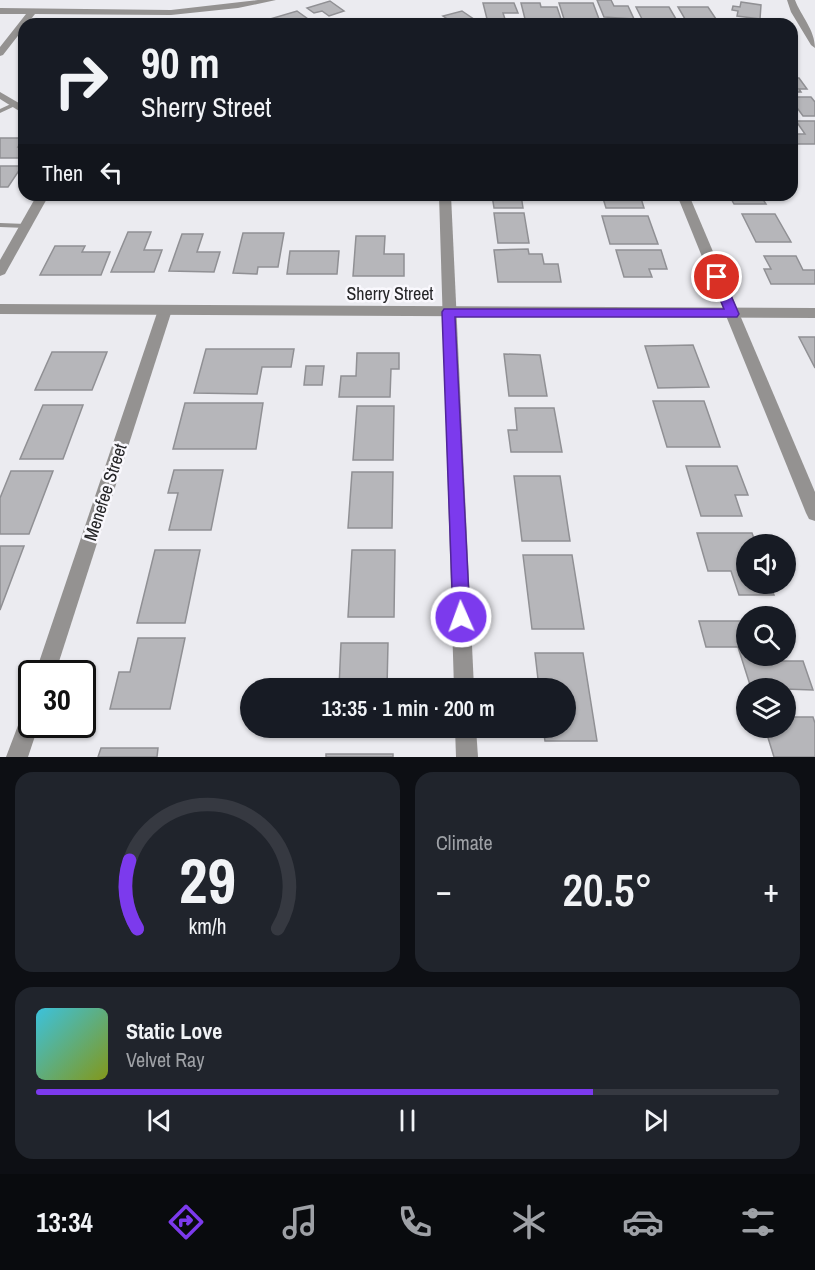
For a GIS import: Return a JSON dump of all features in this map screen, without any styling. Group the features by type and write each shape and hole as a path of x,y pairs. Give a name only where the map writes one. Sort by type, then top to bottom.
{"street":[{"path":"0,11 207,10 272,0"},
{"path":"791,0 797,18"},
{"path":"27,18 32,12"},
{"path":"798,20 804,35 815,45"},
{"path":"0,53 18,30"},
{"path":"0,95 18,108"},
{"path":"0,271 41,201"},
{"path":"445,201 464,678"},
{"path":"686,201 815,513"},
{"name":"Sherry Street","path":"0,309 815,313"},
{"name":"Menefee Street","path":"50,660 165,310"},
{"path":"17,757 24,738"},
{"path":"466,738 467,757"}],"lane":[{"path":"0,111 13,105"},
{"path":"0,225 26,226"}],"building":[{"path":"597,0 611,0 614,6 628,6 634,18 619,18 604,17"},
{"path":"330,1 344,11 329,16 322,11 314,13 307,8"},
{"path":"741,2 761,5 760,18 737,16 738,11 732,10 733,6 740,7"},
{"path":"483,3 514,3 518,13 503,13 505,18 487,18"},
{"path":"521,3 540,3 541,7 557,7 561,18 525,18"},
{"path":"559,3 593,3 599,18 564,18"},
{"path":"636,7 669,7 675,18 642,18"},
{"path":"678,7 708,7 715,18 684,18"},
{"path":"297,11 307,18 273,18"},
{"path":"462,11 472,18 446,18 443,16"},
{"path":"798,78 807,89 799,89 801,92 798,92"},
{"path":"798,97 811,97 815,102 815,116 803,116 798,109"},
{"path":"798,121 815,121 815,144 798,144 798,134 805,134"},
{"path":"0,138 18,138 18,158 0,158"},
{"path":"0,166 18,166 18,172 8,187 0,187"},
{"path":"493,201 522,201 523,208 494,208"},
{"path":"604,201 642,201 644,208 606,208"},
{"path":"732,201 764,201 766,204 734,204"},
{"path":"494,213 524,213 529,243 498,243"},
{"path":"742,214 775,214 791,242 756,242"},
{"path":"602,216 648,216 658,244 610,244"},
{"path":"128,232 151,232 144,250 162,250 154,272 111,272"},
{"path":"243,233 284,233 278,267 258,267 257,274 233,273"},
{"path":"182,234 203,234 197,252 220,252 214,272 169,271"},
{"path":"356,236 385,236 384,254 404,254 404,276 353,276"},
{"path":"55,246 85,246 82,252 110,252 101,275 40,275"},
{"path":"528,249 529,254 542,254 544,264 558,264 561,282 498,282 494,250"},
{"path":"616,250 661,250 667,269 649,269 652,277 624,277"},
{"path":"290,251 339,251 337,274 287,274"},
{"path":"764,256 796,256 803,270 815,270 815,284 771,284 764,269 771,269"},
{"path":"799,337 815,337 815,368"},
{"path":"693,345 709,387 658,388 645,346"},
{"path":"206,349 294,349 291,367 262,367 257,394 194,393"},
{"path":"52,352 107,352 92,390 35,390"},
{"path":"357,353 399,353 399,369 391,369 390,397 339,397 341,376 356,376"},
{"path":"504,354 540,355 547,396 509,396"},
{"path":"306,366 324,366 322,385 304,385"},
{"path":"653,401 704,401 720,447 667,447"},
{"path":"185,403 263,403 256,449 173,449"},
{"path":"43,405 83,405 63,459 20,459"},
{"path":"357,406 394,406 393,460 353,460"},
{"path":"515,408 554,408 562,452 511,452 508,430 517,430"},
{"path":"686,466 737,466 748,495 735,495 742,516 701,516"},
{"path":"174,470 223,470 211,530 169,530 178,493 168,493"},
{"path":"11,471 53,471 29,534 0,534 0,498"},
{"path":"352,472 393,472 392,528 348,528"},
{"path":"514,476 560,476 570,541 522,541"},
{"path":"697,533 752,533 736,534 736,586 731,571 708,571"},
{"path":"0,546 24,546 0,610"},
{"path":"155,550 200,550 185,623 137,623"},
{"path":"352,550 395,550 394,617 348,617"},
{"path":"523,555 572,555 584,629 532,629"},
{"path":"739,594 774,595 739,595"},
{"path":"699,621 736,621 736,647 706,647"},
{"path":"138,638 185,638 170,709 110,709 119,672 130,672"},
{"path":"341,643 388,643 387,678 339,678"},
{"path":"535,653 583,653 597,741 545,741 545,738 576,738 576,678 538,678"},
{"path":"796,661 803,661 813,690 796,689 796,678 748,678 744,666 796,666"},
{"path":"796,717 813,717 815,757 774,757 768,738 796,738"},
{"path":"101,748 158,748 157,757 98,757"},
{"path":"326,754 393,754 393,757 326,757"}],"route":[{"path":"461,617 449,312 733,314 717,277"}]}
